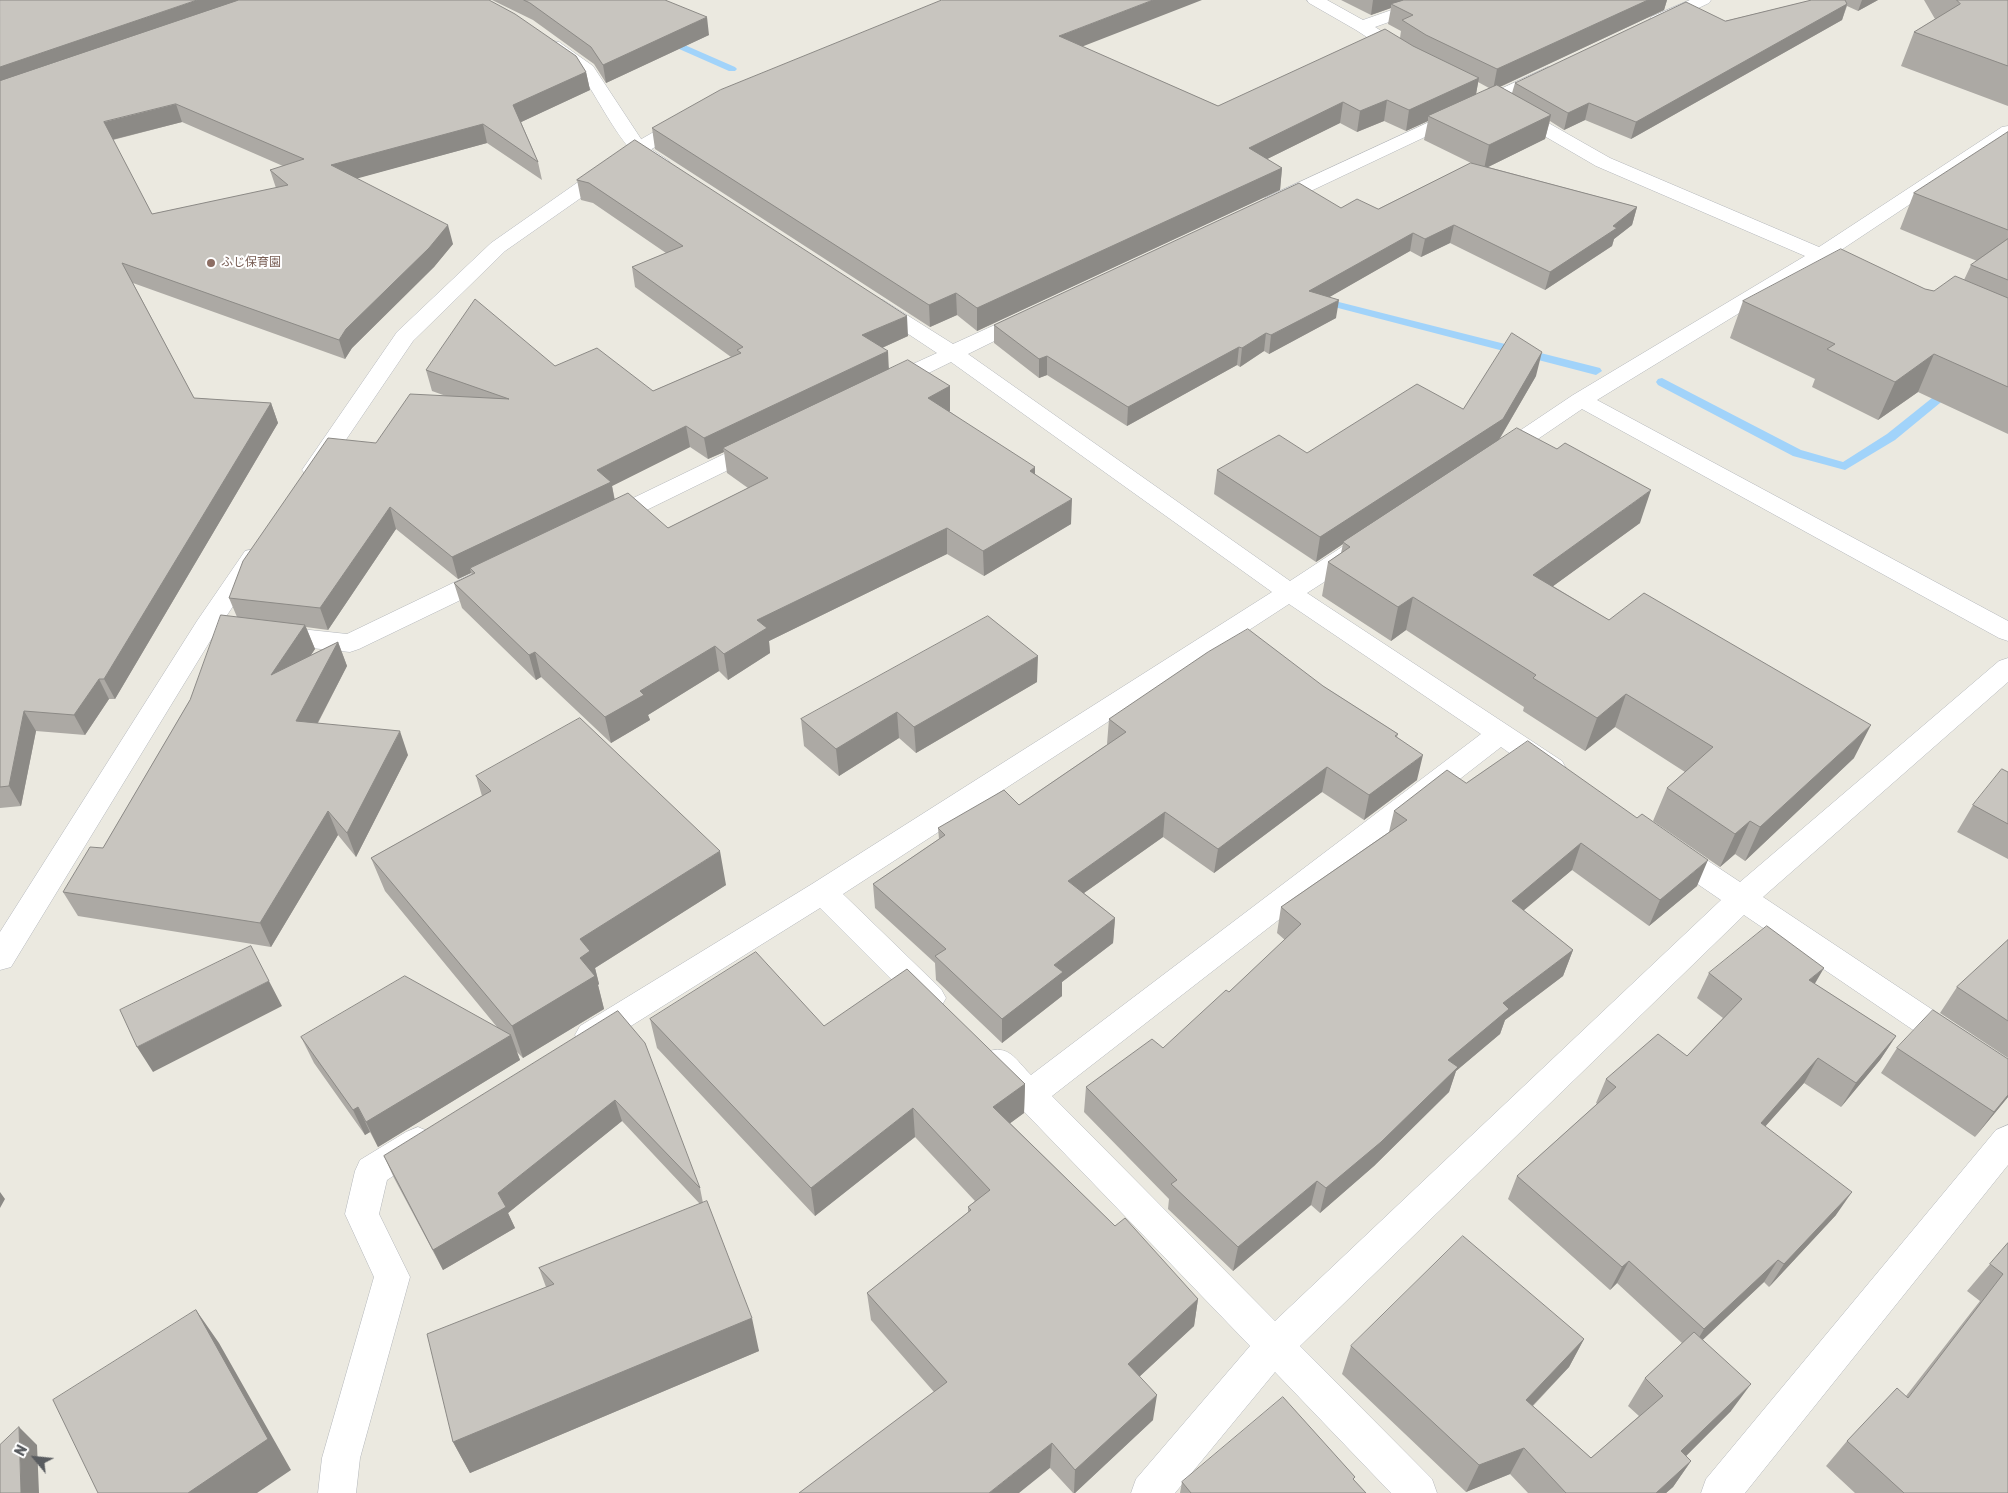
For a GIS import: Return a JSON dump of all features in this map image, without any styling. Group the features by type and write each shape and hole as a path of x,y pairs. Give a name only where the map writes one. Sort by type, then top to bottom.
{"street":[{"path":"1316,0 1362,26 1416,61"},
{"path":"1362,26 1436,0"},
{"path":"1642,28 1703,0"},
{"path":"541,37 587,70 638,149 679,176"},
{"path":"1258,208 1483,94 1562,65"},
{"path":"1483,94 1603,162 1847,266"},
{"path":"300,490 404,337 498,246 638,149 707,109"},
{"path":"1481,466 1581,400 1820,254 2008,131"},
{"path":"861,294 952,353 1290,593 1573,783"},
{"path":"871,392 1042,310"},
{"path":"1581,400 2008,632"},
{"path":"584,531 782,435"},
{"path":"0,958 206,627 267,538"},
{"path":"568,1050 822,892 1373,538"},
{"path":"206,627 350,644 512,565"},
{"path":"1150,1493 1274,1347 1741,899 2008,667"},
{"path":"1030,1094 1501,733"},
{"path":"1653,838 2008,1078"},
{"path":"822,892 1030,1094 1418,1493"},
{"path":"337,1493 341,1458 392,1277 362,1214 372,1171 440,1129"},
{"path":"1720,1493 2008,1140"}],"building":[{"path":"0,0 197,0 0,67"},
{"path":"239,0 489,0 515,14 576,56 586,72 513,105 538,162 483,124 331,165 448,225 429,248 346,329 339,340 122,263 194,398 271,403 104,679 99,679 74,715 24,711 9,786 0,787 0,81","holes":["176,104 304,159 270,170 288,185 152,214 104,122"]},
{"path":"524,0 665,0 707,17 603,65 591,47"},
{"path":"942,0 1153,0 1059,36 1218,106 1385,29 1413,46 1479,78 1409,110 1387,100 1360,111 1343,102 1249,148 1282,168 977,308 956,293 929,305 652,128 720,90"},
{"path":"1404,0 1648,0 1497,69 1426,35 1402,20 1413,15 1391,4"},
{"path":"1812,0 1845,0 1847,4 1636,122 1589,103 1568,113 1515,83 1686,2 1725,21"},
{"path":"1957,0 2008,0 2008,66 1914,32 1960,4"},
{"path":"1497,85 1551,115 1489,145 1428,116"},
{"path":"2008,132 2008,230 1914,193"},
{"path":"635,140 907,316 862,335 888,351 704,438 686,426 597,470 611,482 452,557 390,507 320,608 229,598 243,561 328,438 376,443 410,394 509,399 426,370 475,299 555,366 597,348 653,391 741,353 737,350 743,347 632,267 683,246 589,183 577,180"},
{"path":"1471,163 1637,207 1613,226 1617,228 1550,272 1454,225 1425,239 1413,233 1309,291 1339,300 1271,335 1266,333 1242,348 1239,347 1128,407 1047,356 1039,359 994,325 1299,183 1341,208 1357,199 1378,209"},
{"path":"2008,239 2008,280 1971,265"},
{"path":"1841,249 1925,289 1934,291 1955,276 2008,298 2008,387 1934,354 1895,382 1827,349 1835,344 1743,301"},
{"path":"1512,333 1542,352 1503,419 1320,537 1217,470 1279,435 1307,453 1417,384 1463,409"},
{"path":"908,360 950,386 928,398 1035,467 1030,471 1072,499 983,551 947,528 757,620 767,628 724,654 715,646 640,691 644,695 605,717 535,652 529,655 454,583 475,573 470,568 628,493 668,528 768,478 723,448"},
{"path":"1517,428 1557,449 1565,443 1651,490 1533,575 1609,620 1644,593 1871,725 1760,827 1750,821 1735,834 1667,788 1713,747 1626,694 1597,718 1533,678 1536,675 1413,597 1398,607 1328,562 1350,547 1343,542"},
{"path":"221,615 305,625 271,675 338,642 296,721 400,731 347,833 328,811 260,923 63,892 90,847 103,848 190,700"},
{"path":"988,616 1038,656 914,727 897,712 836,749 801,719"},
{"path":"1248,629 1323,686 1398,734 1395,736 1423,755 1369,795 1327,767 1218,849 1165,812 1068,881 1115,918 1054,965 1063,972 1002,1019 935,956 946,949 873,884 945,835 938,828 1004,790 1019,805 1126,732 1109,719 1208,652"},
{"path":"580,718 720,851 580,939 590,951 580,958 595,976 512,1026 371,858 491,791 476,776"},
{"path":"1528,741 1637,818 1642,814 1708,860 1660,900 1581,843 1512,901 1573,950 1503,1003 1509,1009 1448,1060 1458,1067 1381,1142 1326,1188 1317,1181 1238,1247 1171,1184 1177,1180 1086,1087 1152,1039 1163,1048 1226,990 1229,992 1301,924 1281,907 1407,820 1394,811 1447,770 1466,783"},
{"path":"2002,769 2008,772 2008,824 1973,805"},
{"path":"1767,926 1824,968 1809,980 1896,1036 1856,1083 1818,1058 1761,1123 1852,1192 1784,1264 1778,1260 1704,1329 1629,1261 1622,1267 1517,1176 1616,1087 1606,1079 1658,1034 1687,1056 1742,999 1709,973"},
{"path":"2008,940 2008,1021 1957,987"},
{"path":"251,946 269,981 137,1047 120,1010"},
{"path":"756,952 824,1026 907,969 1025,1084 993,1107 1115,1226 1125,1218 1198,1299 1128,1364 1157,1395 1075,1470 1052,1443 989,1493 799,1493 947,1382 867,1293 971,1210 968,1207 990,1190 913,1108 811,1188 650,1019"},
{"path":"405,976 511,1035 366,1122 358,1107 353,1110 301,1037"},
{"path":"1933,1010 2008,1059 2008,1095 1994,1112 1897,1048"},
{"path":"618,1011 645,1043 700,1188 615,1100 498,1193 506,1207 433,1250 384,1156"},
{"path":"707,1201 752,1318 453,1442 427,1334 554,1284 539,1268"},
{"path":"1463,1236 1584,1339 1526,1400 1591,1458 1663,1396 1645,1378 1694,1332 1751,1384 1681,1451 1691,1461 1656,1493 1566,1493 1524,1448 1479,1465 1351,1346"},
{"path":"2008,1243 2008,1493 1904,1493 1847,1441 1897,1388 1908,1398 2003,1274 1990,1264"},
{"path":"196,1310 268,1439 188,1493 98,1493 53,1400"},
{"path":"1283,1397 1355,1477 1353,1479 1366,1493 1191,1493 1182,1482"},
{"path":"19,1427 21,1493 0,1493 0,1445"}],"waterway":[{"path":"664,39 732,69"},
{"path":"1319,300 1596,371"},
{"path":"1662,382 1797,453 1845,466 1891,437 1951,389"}],"place":[{"name":"ふじ保育園","path":"211,263"}]}
